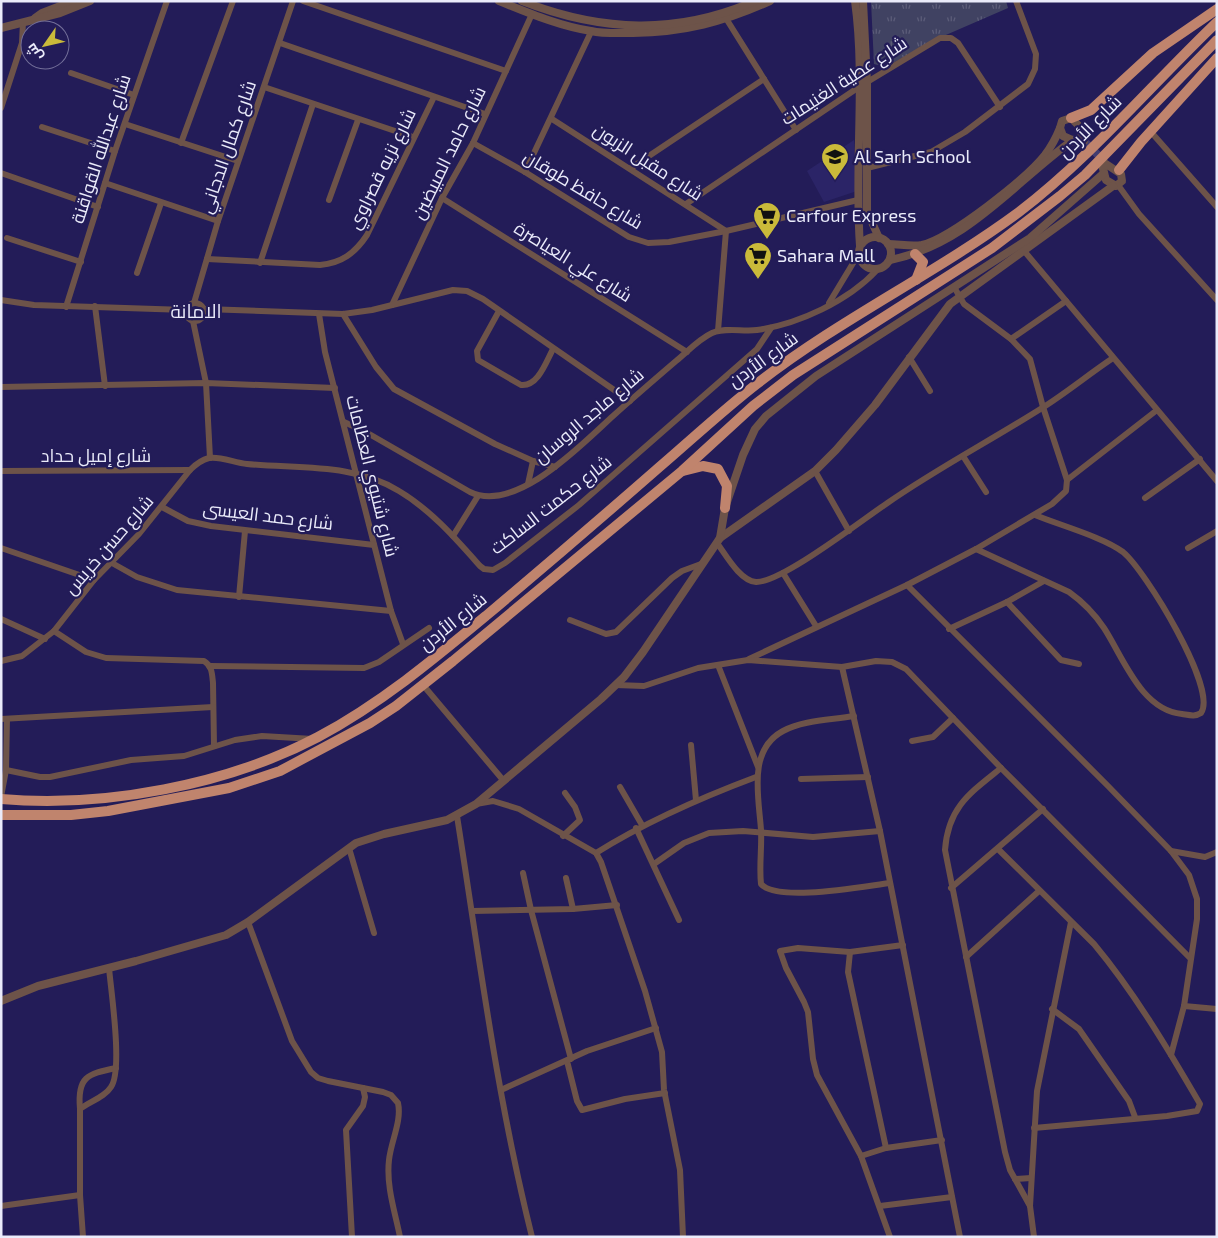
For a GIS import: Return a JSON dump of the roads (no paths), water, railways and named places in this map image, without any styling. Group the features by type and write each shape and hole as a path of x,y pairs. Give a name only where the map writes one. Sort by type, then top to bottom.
{"highway":[{"path":"1071,118 1091,110 1152,53 1217,9"},
{"name":"شارع الأردن","path":"1,798 46,800 98,798 181,785 247,767 314,739 393,690 443,651 763,379 824,336 967,248 1058,180 1100,141 1217,22"},
{"name":"شارع الأردن","path":"1,815 45,816 108,812 214,792 280,771 336,742 396,706 682,471 753,406 793,375 992,248 1054,201 1085,175 1217,40"},
{"path":"1119,170 1217,58"},
{"path":"915,254 922,259 923,265 916,281"},
{"path":"682,471 703,466 718,469 727,486 725,508"}],"street":[{"path":"48,11 51,1"},
{"path":"33,19 48,11 89,1"},
{"name":"شارع عبدالله القواقنة","path":"66,307 115,151 166,1"},
{"path":"181,143 233,1"},
{"name":"شارع كمال الدجاني","path":"194,303 218,221 293,1"},
{"path":"303,1 506,71"},
{"path":"499,1 532,14 591,32 667,31 727,20 770,1"},
{"path":"522,1 585,22 642,26 692,21 720,15 755,1"},
{"path":"827,306 858,255 860,246 858,200 859,87 855,1"},
{"path":"863,1 867,82 867,211 879,238 888,244 922,245 960,225 1024,175 1044,156 1062,121 1071,118 1078,125 1082,142 1063,136 1060,128"},
{"path":"868,168 931,152 1000,107 1028,84 1037,60 1016,1"},
{"path":"30,20 60,14 75,3"},
{"name":"شارع حامد المبيضين","path":"392,305 442,198 473,143 532,14"},
{"path":"727,20 796,130"},
{"path":"1,28 20,23"},
{"path":"525,172 552,119 591,32"},
{"name":"شارع عطية الغنيمات","path":"686,204 859,87 940,38 951,38 958,43 1000,107"},
{"path":"280,43 485,114"},
{"path":"1,108 20,48"},
{"path":"71,73 134,95"},
{"path":"631,168 764,79"},
{"path":"1,85 9,83"},
{"path":"264,87 358,120 414,137"},
{"name":"شارع نزيه قصراوي","path":"207,259 320,265 331,264 349,256 359,247 367,235 434,97"},
{"path":"260,263 313,104"},
{"name":"شارع مقبل الزبون","path":"552,119 631,168 726,231"},
{"path":"329,200 358,120"},
{"path":"125,124 238,161"},
{"path":"42,127 115,151"},
{"path":"1151,132 1217,207"},
{"path":"890,260 915,254 959,233 1029,178 1073,140"},
{"name":"شارع حافظ طوقان","path":"473,143 525,172 629,238 648,243 669,242 726,231 858,200"},
{"path":"1,1001 38,986 217,938 248,922 349,848 367,838 438,822 457,816 476,804 615,685 643,652 718,541 815,471 862,420 941,314 960,296 1116,186 1123,177 1119,170 1104,167"},
{"path":"1104,167 1106,180 1116,186 1217,300"},
{"path":"1104,167 1030,238 816,376 766,416 755,430 743,455 725,508 718,541 741,575 750,581 762,582 783,573 849,531 886,504 1043,408 1113,358"},
{"path":"1,173 98,206"},
{"path":"105,183 218,221"},
{"name":"شارع علي العياصرة","path":"442,198 687,352"},
{"path":"137,273 161,203"},
{"path":"718,332 726,231"},
{"path":"7,238 80,262"},
{"path":"860,246 868,238 879,238"},
{"path":"858,255 863,265 877,270 886,265 890,260 891,255 888,244"},
{"path":"1025,252 1217,481"},
{"name":"شارع ماجد الروسان","path":"478,496 496,496 528,484 555,467 630,400 704,338 718,332 771,328 796,321 827,306 869,278 877,270"},
{"path":"748,660 816,626 907,585 976,550 1035,515 1060,497 1068,486 1043,408 1030,359 1011,339 964,304 954,287"},
{"path":"1,300 66,307 95,306 186,310 194,303 199,304 204,309 343,314 461,290 473,293 630,400"},
{"path":"1011,339 1066,301"},
{"path":"95,306 106,386"},
{"path":"196,321 204,314 204,309"},
{"path":"186,310 187,317 196,321"},
{"path":"499,311 476,352 478,360 520,385 526,386 535,380 553,349"},
{"name":"شارع شتيوي العظامات","path":"319,314 322,337 374,545 402,644"},
{"path":"343,314 372,361 394,389 439,415 532,461 555,467"},
{"path":"196,321 206,383 210,458"},
{"name":"شارع حكمت الساكت","path":"210,458 247,464 357,473 398,490 417,503 453,536 484,569 493,570 505,563 625,466 700,397 757,349 771,328"},
{"path":"909,357 930,391"},
{"path":"1,387 206,383 335,388"},
{"path":"1067,480 1157,410"},
{"path":"344,422 364,431 478,496 453,536"},
{"path":"963,456 986,492"},
{"name":"شارع حسن خريس","path":"1,661 22,656 54,632 94,580 112,563 162,507 190,470 200,462 210,458"},
{"path":"1145,498 1200,459"},
{"path":"528,484 532,461"},
{"name":"شارع إميل حداد","path":"1,471 190,470"},
{"path":"815,471 849,531"},
{"name":"شارع حمد العيسى","path":"162,507 188,521 245,530 374,545"},
{"path":"976,550 1069,592 1090,610 1136,681 1151,698 1178,714 1196,716 1201,713 1204,704 1197,672 1188,652 1162,605 1130,559 1110,544 1035,515"},
{"path":"239,597 245,530"},
{"path":"1188,548 1217,531"},
{"path":"1,548 94,580"},
{"path":"112,563 157,585 186,592 391,610"},
{"path":"570,620 606,634 613,633 672,578 682,571 701,564"},
{"path":"783,573 816,626"},
{"path":"949,629 1007,602 1044,580"},
{"path":"907,585 1171,852 1189,875 1197,899 1197,919 1184,1006 1171,1055"},
{"path":"1007,602 1061,660 1079,664"},
{"path":"1,619 45,640"},
{"path":"54,632 86,652 106,658 204,661 210,666 364,668 379,662 402,644 429,628"},
{"path":"615,685 644,686 684,672 748,660 842,667 876,661 899,664 1190,958"},
{"path":"718,665 758,767"},
{"path":"210,666 213,683 214,746"},
{"path":"842,667 880,831 960,1237"},
{"path":"422,685 503,780"},
{"path":"1,798 6,770 4,719 213,707"},
{"path":"854,716 784,730 772,740 758,767 756,777 761,832 761,884 767,889 790,893 808,893 890,883"},
{"path":"912,741 933,737 953,718"},
{"path":"6,770 40,777 50,777 131,760 184,756 214,746 262,736 314,739"},
{"path":"691,745 696,800"},
{"path":"1001,768 970,794 951,818 945,850 951,888 1002,1136 1015,1179 1030,1206"},
{"path":"596,853 639,827 696,800 756,777"},
{"path":"801,779 868,777"},
{"path":"620,787 679,920"},
{"path":"563,836 580,820 575,807 565,793"},
{"path":"476,804 493,801 510,805 596,853 606,872 656,1028 664,1059 665,1093 680,1170 684,1237"},
{"path":"951,888 1043,809"},
{"path":"457,816 478,961 517,1179 532,1237"},
{"path":"654,864 699,835 733,830 813,837 880,831"},
{"path":"349,848 374,933"},
{"path":"998,849 1108,960 1171,1055 1200,1104 1199,1109 1167,1116 1135,1117 1034,1128"},
{"path":"1171,852 1205,857 1217,852"},
{"path":"523,873 569,1060 577,1101 582,1110 625,1099 665,1093"},
{"path":"566,878 573,909"},
{"path":"966,957 1039,891"},
{"path":"472,911 573,909 617,905"},
{"path":"248,922 292,1041 304,1062 318,1078 387,1094 398,1103 399,1114 389,1160 389,1186 400,1237"},
{"path":"1034,1237 1030,1206 1031,1178 1034,1128 1041,1068 1071,922"},
{"path":"890,1237 861,1156 817,1075 806,1007 786,968 780,951 798,948 850,952 903,945"},
{"path":"850,952 848,972 886,1148"},
{"path":"80,1110 109,1090 114,1083 117,1055 109,968"},
{"path":"1184,1006 1217,1009"},
{"path":"1052,1010 1079,1029 1129,1102 1135,1117"},
{"path":"501,1090 625,1037 656,1028"},
{"path":"83,1237 80,1195 80,1088 85,1078 93,1073 116,1068"},
{"path":"352,1237 346,1130 363,1106 365,1097 363,1088"},
{"path":"861,1156 886,1148 942,1140"},
{"path":"1015,1179 1031,1178"},
{"path":"1,1206 80,1195"},
{"path":"880,1206 952,1197"}],"tunnel":[{"path":"1084,141 1105,162"}],"place":[{"name":"Al Sarh School","path":"835,181"},
{"name":"Carfour Express","path":"767,240"},
{"name":"Sahara Mall","path":"758,280"}],"district":[{"name":"الامانة","path":"196,311"}]}
